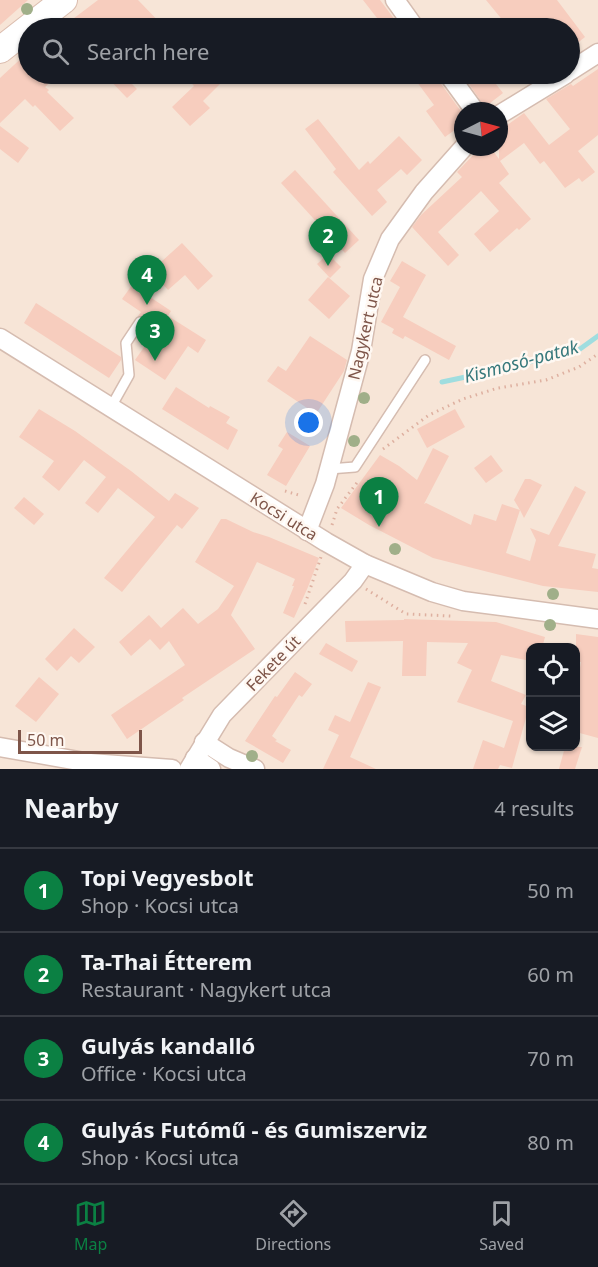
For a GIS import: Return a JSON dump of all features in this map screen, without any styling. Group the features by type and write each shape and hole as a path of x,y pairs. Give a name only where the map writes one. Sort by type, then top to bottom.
{"main road":[{"path":"41,18 64,0"},
{"path":"0,50 18,36"}],"street":[{"path":"395,0 408,18"},
{"path":"580,65 598,53"},
{"path":"455,84 468,102"},
{"path":"508,110 550,84"},
{"name":"Nagykert utca","path":"307,531 329,469 361,351 374,279 390,238 424,192 456,156"},
{"name":"Kocsi utca","path":"0,338 307,531 365,564 432,592 464,601 598,619"},
{"name":"Fekete út","path":"192,764 222,715 353,580 365,564"},
{"path":"204,742 229,759 255,769"},
{"path":"0,747 89,766 172,769"},
{"path":"192,764 211,769"}],"lane":[{"path":"111,407 129,375 126,343 140,322"},
{"path":"329,469 354,467 425,360"}],"path":[{"path":"380,451 429,415 463,399 498,388 546,380 579,367 598,354"},
{"path":"302,609 322,555"}],"shaded area":[{"path":"0,0 598,0 598,769 0,769"}],"building":[{"path":"0,0 28,0 0,25"},
{"path":"98,0 138,0 155,18 74,18"},
{"path":"363,0 380,0 394,18 377,18"},
{"path":"486,0 557,0 571,18 501,18"},
{"path":"580,30 585,37 580,41"},
{"path":"18,61 18,84 48,84 45,87 49,90 47,92 74,118 60,131 35,105 33,107 25,99 0,123 0,78"},
{"path":"598,69 598,135 578,151 595,172 582,182 579,178 565,188 544,161 540,164 524,143 508,155 508,125 524,113 549,145 570,129 546,99 571,84 573,86 580,84 580,81"},
{"path":"114,84 132,84 137,89 127,98"},
{"path":"192,84 220,84 203,101 210,108 190,126 172,107 194,86"},
{"path":"418,84 441,84 454,102 454,130 445,137 426,111 434,105"},
{"path":"469,84 496,84 503,93 491,102 482,102"},
{"path":"318,119 359,170 368,161 370,164 399,136 422,160 407,175 401,169 377,190 387,202 372,216 333,172 336,169 305,129"},
{"path":"0,126 29,148 18,163 0,149"},
{"path":"472,156 497,156 499,159 499,156 507,156 500,161 509,174 499,183 531,219 490,252 474,234 499,211 481,191 438,232 459,255 448,266 412,227 421,215 462,177 457,172"},
{"path":"295,170 359,240 345,253 281,183"},
{"path":"182,243 213,276 198,290 185,275 168,290 151,271"},
{"path":"328,254 341,267 330,278 317,264"},
{"path":"402,261 426,275 403,317 456,346 449,360 405,336 403,339 392,333 394,329 381,322 400,287 390,281"},
{"path":"328,277 350,296 329,319 308,300"},
{"path":"132,285 171,311 168,316 206,340 198,353 188,346 165,380 135,360 156,330 147,323 144,317 138,316 141,312 122,299"},
{"path":"36,303 121,357 109,378 24,323"},
{"path":"310,336 347,360 344,371 316,414 267,381 278,366 286,371"},
{"path":"176,387 209,408 210,406 230,417 226,423 238,430 228,450 162,409"},
{"path":"39,409 75,431 169,501 175,493 199,508 182,529 177,525 122,592 104,578 155,517 118,488 98,513 85,503 106,477 84,460 59,491 42,477 54,461 19,437"},
{"path":"455,409 465,427 427,448 417,429"},
{"path":"287,432 310,446 286,486 267,475 283,449 278,446"},
{"path":"433,448 449,456 424,504 471,525 474,514 496,521 502,504 520,510 506,553 530,561 536,540 530,528 549,535 575,486 586,492 558,546 596,554 592,568 598,569 598,592 543,586 433,558 341,508 380,455 417,480"},
{"path":"491,455 503,471 486,483 474,468"},
{"path":"525,479 542,485 524,518 514,500"},
{"path":"24,497 44,514 34,525 14,508"},
{"path":"221,519 226,519 319,558 308,587 294,618 283,613 295,579 257,562 231,615 255,649 182,698 184,700 127,739 111,715 185,665 169,641 160,650 150,639 131,656 119,642 149,615 161,628 183,608 198,624 218,609 234,586 195,562"},
{"path":"345,621 496,622 545,637 543,643 526,643 526,660 501,655 491,681 526,695 521,704 526,706 526,718 512,768 500,765 498,769 473,769 483,740 504,748 513,721 457,702 472,670 457,663 468,643 427,642 426,676 402,676 403,641 346,642"},
{"path":"74,628 95,647 79,663 71,656 57,671 45,659"},
{"path":"576,634 598,637 598,738 580,733 581,662 580,643 576,643"},
{"path":"326,643 358,661 352,672 319,654"},
{"path":"295,672 312,684 302,697 299,695 272,736 277,740 275,741 291,750 283,763 245,741 275,696 277,697"},
{"path":"39,677 59,694 36,722 15,706"},
{"path":"368,682 381,687 350,757 376,769 323,769 339,735 328,730 335,715 350,722"},
{"path":"582,747 575,769 559,769 564,751 580,751"}],"waterway":[{"name":"Kismosó-patak","path":"442,382 580,349 598,336"}],"place":[{"name":"Ta-Thai Étterem","path":"328,266"},
{"name":"Gulyás Futómű - és Gumiszerviz","path":"147,305"},
{"name":"Gulyás kandalló","path":"155,361"},
{"name":"Topi Vegyesbolt","path":"379,527"}]}
